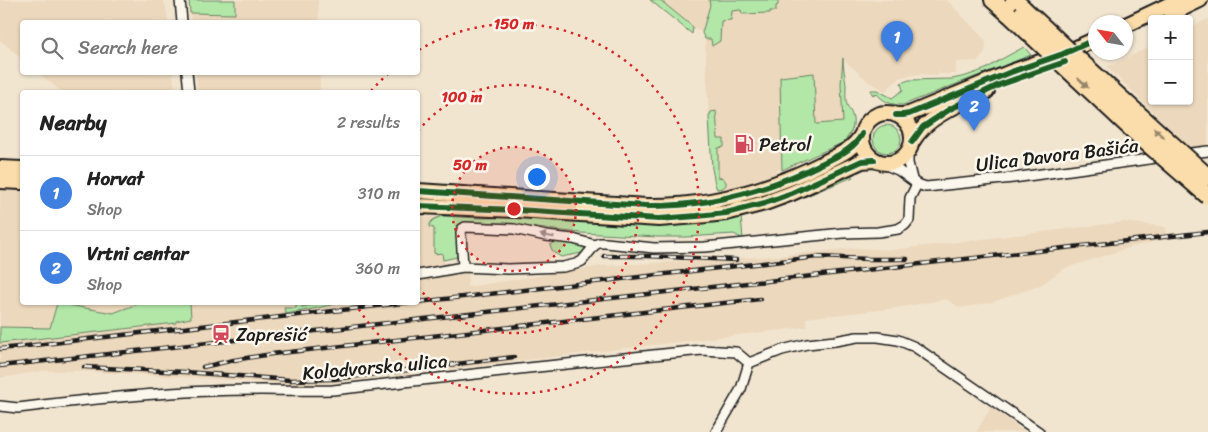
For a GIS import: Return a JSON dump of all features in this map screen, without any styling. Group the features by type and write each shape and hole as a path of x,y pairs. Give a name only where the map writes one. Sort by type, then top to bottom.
{"highway":[{"path":"993,0 1016,8 1099,78 1208,177"},
{"path":"1016,8 1139,136 1208,196"}],"main road":[{"path":"1133,22 1179,0"},
{"path":"1168,15 1197,1"},
{"path":"1133,32 1148,25"},
{"path":"420,191 646,206 710,202 751,193 799,174 850,149 859,140 864,127 872,118 884,113 909,114 1004,74 1088,43"},
{"path":"420,206 659,219 726,213 765,203 792,193 862,161 877,161 888,164 896,162 903,158 923,127 934,119 999,85 1058,65 1088,52"},
{"path":"896,114 907,122 910,128 912,135 910,147"},
{"path":"862,134 864,149 868,155 877,161"},
{"path":"0,168 20,169"},
{"path":"0,181 20,182"}],"street":[{"path":"180,0 182,20"},
{"path":"187,75 189,90"},
{"path":"420,275 463,267 508,269 545,268 576,264 582,261 595,245 599,243 654,248 705,247 898,229 909,220 910,198 914,182 908,163 910,147"},
{"name":"Ulica Davora Bašića","path":"877,161 898,170 914,182 926,187 1013,178 1208,151"},
{"path":"463,267 461,233 465,227 514,230 579,240 595,245"},
{"path":"716,432 741,389 749,363 782,350 857,336 898,340 915,347 1039,432"},
{"name":"Kolodvorska ulica","path":"0,406 18,408 130,396 211,391 333,390 702,350 736,352 749,363"}],"shaded area":[{"path":"0,0 163,0 166,7 168,20 20,20 20,57 0,40"},
{"path":"189,0 318,0 319,20 191,20"},
{"path":"660,0 709,0 710,5 702,33"},
{"path":"778,0 947,0 986,41 986,47 984,54 978,61 956,62 956,74 939,74 939,67 938,76 920,74 901,77 885,91 869,82 843,59 841,84 844,122 816,124 785,77 780,77 782,170 778,170 768,180 733,190 716,191 710,142 705,39 716,9 778,5"},
{"path":"1208,19 1208,147 1189,147 1107,67 1122,60 1133,60 1133,55 1148,48 1148,105 1193,105 1193,26"},
{"path":"41,75 173,75 175,90 59,90"},
{"path":"196,75 320,75 320,90 198,90"},
{"path":"0,189 20,190 20,305 56,305 50,328 0,327"},
{"path":"420,217 458,217 457,250 443,259 450,274 469,273 467,287 601,266 775,256 855,248 892,250 1124,222 1166,227 1167,239 1128,248 1063,269 1041,285 993,302 960,308 946,299 897,308 806,318 807,327 357,380 300,385 77,371 43,371 0,378 0,343 176,323 176,321 191,318 190,305 420,305"},
{"path":"68,305 135,305 113,313"},
{"path":"991,407 1025,432 976,432"}],"green space":[{"path":"189,0 235,0 235,14 190,13"},
{"path":"650,0 660,0 693,27 692,34"},
{"path":"709,0 778,0 778,5 776,6 776,11 770,11 770,13 742,14 741,10 732,11 731,20 721,21 720,41 712,46 711,39 705,39 702,33 710,5"},
{"path":"1024,47 1031,55 903,105 888,102 876,93 873,95 871,92 871,90 877,90 892,98 903,90 901,83 909,80 952,79 966,76 986,69"},
{"path":"843,58 846,103 853,119 853,127 850,134 842,143 782,170 780,77 814,73 816,124 843,122 841,84"},
{"path":"716,111 718,139 724,139 724,147 718,148 718,177 723,178 726,182 723,188 717,189 712,169 709,117 711,112"},
{"path":"887,125 897,129 901,139 897,149 887,153 877,149 873,139 877,129"},
{"path":"851,174 853,177 784,205 741,216 743,239 734,234 658,237 461,223 458,225 457,257 443,260 442,253 434,253 434,228 429,227 432,221 443,216 484,218 509,216 655,225"},
{"path":"559,240 586,246 586,250 582,253 561,257 553,252 550,245"},
{"path":"56,305 68,305 113,313 135,305 190,305 191,318 176,321 176,323 0,343 0,327 50,328"},
{"path":"296,305 301,305 302,307 331,305 286,314 284,308 296,308"}],"railway":[{"path":"0,366 1208,232"},
{"path":"604,256 736,260"},
{"path":"420,302 817,257 907,259"},
{"path":"203,367 272,354 760,299"},
{"path":"0,349 386,305"},
{"path":"84,367 290,380 334,379 514,357"}],"cycle path":[{"path":"896,115 909,114 1088,43"},
{"path":"912,142 923,127 950,109 999,85 1065,62"},
{"path":"420,191 646,206 692,204 737,195 781,182 846,151 855,144 862,134"},
{"path":"420,206 659,219 697,216 726,213 765,203 792,193 862,161 874,160"}],"place":[{"name":"Horvat","path":"897,62"},
{"name":"Vrtni centar","path":"974,131"},
{"name":"Petrol","path":"744,144"},
{"name":"Zaprešić","path":"221,334"}]}
